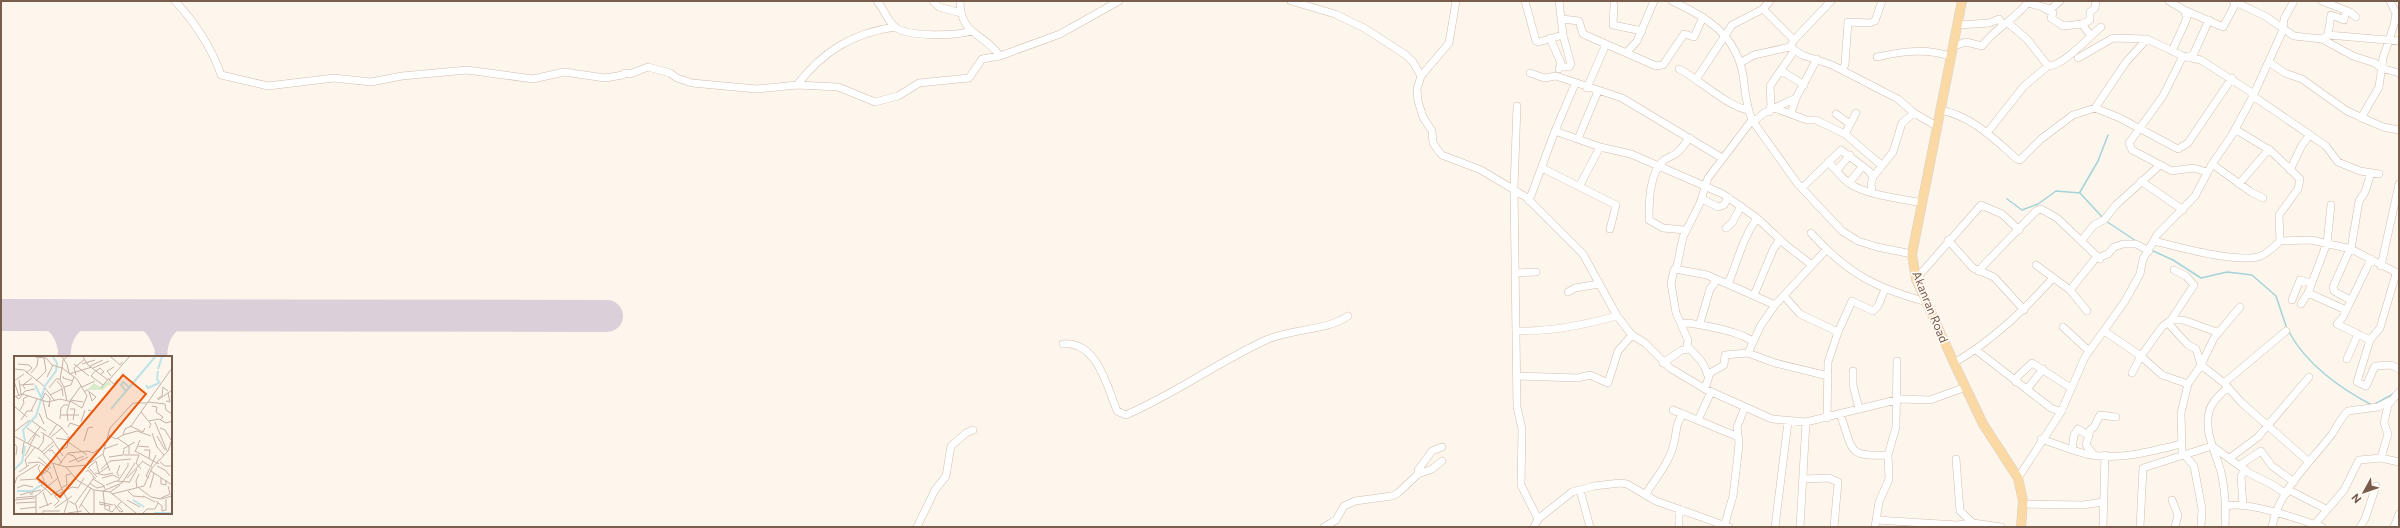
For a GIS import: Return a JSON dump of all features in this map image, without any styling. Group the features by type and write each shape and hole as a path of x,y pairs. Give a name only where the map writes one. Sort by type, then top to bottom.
{"main road":[{"name":"Akanran Road","path":"1962,1 1959,25 1940,110 1938,127 1912,254 1916,279 1954,363 1983,424 2018,478 2023,504 2021,527"}],"street":[{"path":"175,1 191,19 216,61 221,75 268,86 323,78 371,82 402,76 467,70 533,79 564,72 606,78 623,75 624,73 630,74 648,67 670,73 677,78 692,83 757,89 797,85 838,88 875,102 898,96 919,83 969,78 982,59 1000,56 1060,34 1119,1"},
{"path":"878,1 895,27 903,32 920,34 971,31"},
{"path":"933,1 939,7 961,13"},
{"path":"960,1 961,13 966,27 994,48 1000,56"},
{"path":"1291,1 1335,14 1364,28 1406,55 1413,62 1421,76"},
{"path":"1456,1 1449,43 1421,76 1417,89 1418,101 1423,117 1432,131 1433,143 1442,155 1481,170 1529,201 1583,254 1617,316 1632,335 1645,343 1663,363 1708,391 1744,408 1772,419 1788,422 1806,422 1827,418 1859,408 1896,400 1930,400 1966,387"},
{"path":"1525,1 1536,41 1539,42 1563,35"},
{"path":"1559,1 1563,35 1571,64 1569,67 1560,67"},
{"path":"1628,52 1637,41 1654,1"},
{"path":"1672,1 1703,17 1726,35 1740,63 1748,110 1753,121 1802,188 1847,235 1876,247 1912,254"},
{"path":"1697,78 1732,25 1763,9 1770,1"},
{"path":"1843,70 1845,64 1848,22 1869,23 1875,21 1882,1"},
{"path":"2042,7 2051,9 2060,1"},
{"path":"1954,46 1966,42 1982,46 1989,37 2019,14 2029,2 2053,13 2051,18 2063,26 2082,24 2090,20 2090,12 2095,8 2096,1"},
{"path":"2170,1 2223,27 2235,2 2265,16 2283,30 2294,36 2390,39 2399,41"},
{"path":"2018,478 2041,439 2061,412 2089,351 2126,301 2151,248 2171,220 2183,210 2195,196 2207,172 2235,129 2254,95 2283,30 2284,19 2294,1"},
{"path":"2322,1 2356,17"},
{"path":"2361,118 2379,87 2381,68 2396,13 2390,1"},
{"path":"1769,112 1771,105 1770,86 1782,71 1793,46 1828,2"},
{"path":"1614,6 1613,25 1642,31"},
{"path":"2172,51 2187,18 2181,6"},
{"path":"1763,9 1793,46 1898,99 1914,113 1938,127"},
{"path":"2325,37 2331,15 2344,20 2346,12"},
{"path":"1562,19 1579,21 1583,34 1628,52 1652,65 1663,65 1684,34 1694,37 1697,33 1697,27 1703,17"},
{"path":"1959,25 1989,22 2000,19 2002,24 2008,23 2027,39 2048,66"},
{"path":"2207,172 2193,168 2172,171 2132,150 2129,144 2163,96 2186,57 2194,53 2209,20"},
{"path":"2082,24 2091,36"},
{"path":"797,85 824,55 836,46 850,41 859,35 895,27"},
{"path":"1987,133 2024,86 2048,66 2060,63 2101,27"},
{"path":"2325,37 2349,54 2375,63 2381,68 2399,73"},
{"path":"1550,38 1561,63 1556,76"},
{"path":"2078,58 2113,38 2147,39 2186,57 2202,60 2232,78 2326,146 2338,162 2348,168 2375,174 2359,201 2350,249 2334,287 2334,291 2350,300"},
{"path":"1940,110 1962,116 1987,133 2016,160 2020,160 2041,139 2073,116 2094,108 2126,62 2147,39"},
{"path":"1586,88 1606,44"},
{"path":"1740,63 1754,55 1793,46"},
{"path":"1877,56 1911,51 1941,53 1952,57"},
{"path":"1791,113 1796,98 1817,59"},
{"path":"2269,62 2285,73 2302,79 2347,111 2383,127 2399,130"},
{"path":"1679,69 1697,78 1731,105 1748,110"},
{"path":"1782,71 1804,85"},
{"path":"1530,73 1544,78 1556,76 1586,88 1622,98 1722,158"},
{"path":"2094,108 2120,118 2139,130 2165,141 2178,149 2188,144 2232,78"},
{"path":"1529,201 1555,131 1575,84"},
{"path":"1578,139 1598,91"},
{"path":"1698,420 1708,391 1708,376 1706,370 1694,352 1687,346 1688,340 1682,323 1676,313 1671,283 1685,230 1702,200 1708,178 1722,158 1753,121 1796,98"},
{"path":"1517,106 1517,407 1522,429 1521,485 1535,525 1563,497 1594,486 1627,484 1645,495 1726,526 1734,490 1739,443 1736,436 1737,427 1744,408"},
{"path":"1777,109 1807,120 1816,120 1846,134 1881,165"},
{"path":"1846,134 1856,113"},
{"path":"1872,192 1871,184 1873,177 1881,165 1893,152 1902,123 1914,113"},
{"path":"1836,114 1850,124"},
{"path":"2235,129 2269,149 2300,179 2300,183 2279,215 2280,241"},
{"path":"1555,131 1600,147 1631,154 1728,197 1757,218 1812,265"},
{"path":"2290,170 2302,145 2310,135"},
{"path":"1685,230 1663,228 1649,220 1654,177 1658,167 1678,152 1690,138"},
{"path":"1580,186 1600,147"},
{"path":"2239,184 2269,149"},
{"path":"1802,188 1841,150 1850,155 1869,171 1873,177"},
{"path":"1837,170 1850,155"},
{"path":"1828,162 1837,170 1840,176 1864,191 1922,203"},
{"path":"2212,164 2239,184 2263,198"},
{"path":"2081,240 2094,225 2104,220 2116,205 2160,165"},
{"path":"1849,183 1862,166"},
{"path":"1542,168 1616,205 1610,229"},
{"path":"2141,181 2183,210"},
{"path":"2381,266 2396,214 2399,184"},
{"path":"1702,200 1718,207 1724,205 1728,197"},
{"path":"1916,279 1948,240 1981,205 2002,214 2019,230"},
{"path":"2301,304 2307,293 2327,243 2332,205"},
{"path":"1726,228 1732,223 1741,206"},
{"path":"1978,271 2036,211 2041,209 2056,218 2100,259"},
{"path":"1728,284 1738,262 1737,257 1744,239 1757,218"},
{"path":"1811,233 1838,262 1885,289 1927,302"},
{"path":"1754,295 1773,250 1780,239"},
{"path":"1948,240 1978,271 1994,277 2024,310"},
{"path":"2070,290 2095,260 2108,254 2114,246 2123,244 2136,244 2151,248 2199,251 2248,258 2259,256 2270,251 2280,241 2312,240 2327,243 2350,249 2398,274 2380,328 2370,340 2356,382 2366,386 2375,366 2391,365 2398,367"},
{"path":"1748,352 1761,325 1775,305 1826,250"},
{"path":"2370,340 2338,324 2371,259"},
{"path":"2036,265 2070,290 2087,311"},
{"path":"1675,269 1707,275 1775,305"},
{"path":"2132,373 2141,356 2162,327 2170,322 2194,285 2186,276 2174,270"},
{"path":"1516,273 1536,272"},
{"path":"1954,363 1976,350 2024,310 2053,278"},
{"path":"1700,324 1710,289 1717,280"},
{"path":"2292,300 2300,280 2311,283"},
{"path":"1568,292 1599,284"},
{"path":"2296,288 2346,310"},
{"path":"1827,418 1828,362 1838,332 1852,301 1873,311 1878,306 1885,289"},
{"path":"1784,296 1800,314 1838,332"},
{"path":"2201,527 2202,509 2194,466 2184,455 2181,444 2181,413 2188,384 2201,365 2217,332 2240,307"},
{"path":"1063,344 1080,345 1092,355 1100,369 1117,411 1126,414 1220,362 1268,339 1284,333 1336,322 1348,316"},
{"path":"1516,331 1536,332 1590,324 1617,316"},
{"path":"2170,322 2189,321 2217,332"},
{"path":"2170,322 2188,345 2196,349 2201,365 2309,462"},
{"path":"1682,323 1700,324 1708,328 1748,337 1753,342"},
{"path":"2062,327 2089,351"},
{"path":"2104,331 2141,356 2162,374 2188,384"},
{"path":"2224,527 2226,506 2221,472 2208,429 2208,414 2214,400 2225,385 2286,331"},
{"path":"2347,359 2358,334"},
{"path":"1517,376 1578,378 1590,375 1608,384 1618,351 1632,335"},
{"path":"1663,363 1682,350 1690,349"},
{"path":"1976,350 2016,382 2028,388 2050,408 2061,412"},
{"path":"1708,376 1717,368 1724,365 1725,355 1728,353 1748,352 1770,362 1828,376"},
{"path":"1897,362 1896,427 1888,455 1889,478 1881,495 1876,524 1957,525 1973,523 2001,527"},
{"path":"2016,382 2018,376 2032,363 2071,388"},
{"path":"2028,388 2043,370"},
{"path":"1853,371 1853,385 1859,408"},
{"path":"2230,458 2246,444 2252,443 2309,377"},
{"path":"2272,527 2274,512 2287,492 2348,411 2378,407 2390,401 2399,392"},
{"path":"2381,458 2388,434 2384,423 2390,401"},
{"path":"1673,410 1736,436"},
{"path":"1645,495 1668,459 1674,443 1677,424 1683,414"},
{"path":"1840,414 1854,451 1861,455 1888,455"},
{"path":"2094,455 2086,445 2100,415 2116,417"},
{"path":"1775,527 1788,422"},
{"path":"1800,527 1803,479 1802,462 1806,422"},
{"path":"2072,450 2074,435 2078,429 2089,436"},
{"path":"917,527 935,490 946,476 951,446 966,433 973,430"},
{"path":"2041,439 2072,450 2105,456 2129,455 2181,444"},
{"path":"2140,527 2143,468 2212,446"},
{"path":"2212,446 2243,468 2287,492 2326,509"},
{"path":"1418,474 1418,470 1432,451 1442,447"},
{"path":"2242,506 2241,476 2243,468 2261,451 2272,466 2294,482"},
{"path":"2103,527 2105,456"},
{"path":"2314,524 2344,490 2359,460 2381,458 2399,462"},
{"path":"1956,459 1960,511 1973,523"},
{"path":"1324,527 1336,520 1344,506 1355,501 1392,496 1403,489 1418,474 1432,469 1442,461"},
{"path":"1803,479 1829,478 1838,482 1834,527"},
{"path":"2360,527 2365,520 2376,486"},
{"path":"1580,490 1590,527"},
{"path":"2172,500 2178,515 2175,527"},
{"path":"2023,504 2083,505 2103,502"},
{"path":"2226,506 2242,506 2274,512 2322,527"},
{"path":"1679,509 1679,527"},
{"path":"2394,527 2399,514"}],"waterway":[{"path":"2080,192 2098,161 2108,135"},
{"path":"2007,199 2022,210 2038,204 2056,191 2080,193 2103,218"},
{"path":"2106,221 2136,241"},
{"path":"2151,250 2173,260 2201,278 2227,272 2252,275 2276,296 2287,329"},
{"path":"2289,332 2305,355 2325,374 2360,399 2372,405"},
{"path":"2375,404 2393,394"}],"taxiway":[{"path":"32,315 49,323 57,331 64,348"},
{"path":"64,356 64,349 68,336 76,326 94,315"},
{"path":"128,315 140,320 148,326 152,330 160,346"},
{"path":"161,356 162,343 168,332 177,322 189,315"}],"runway":[{"path":"1,315 607,316"}]}
